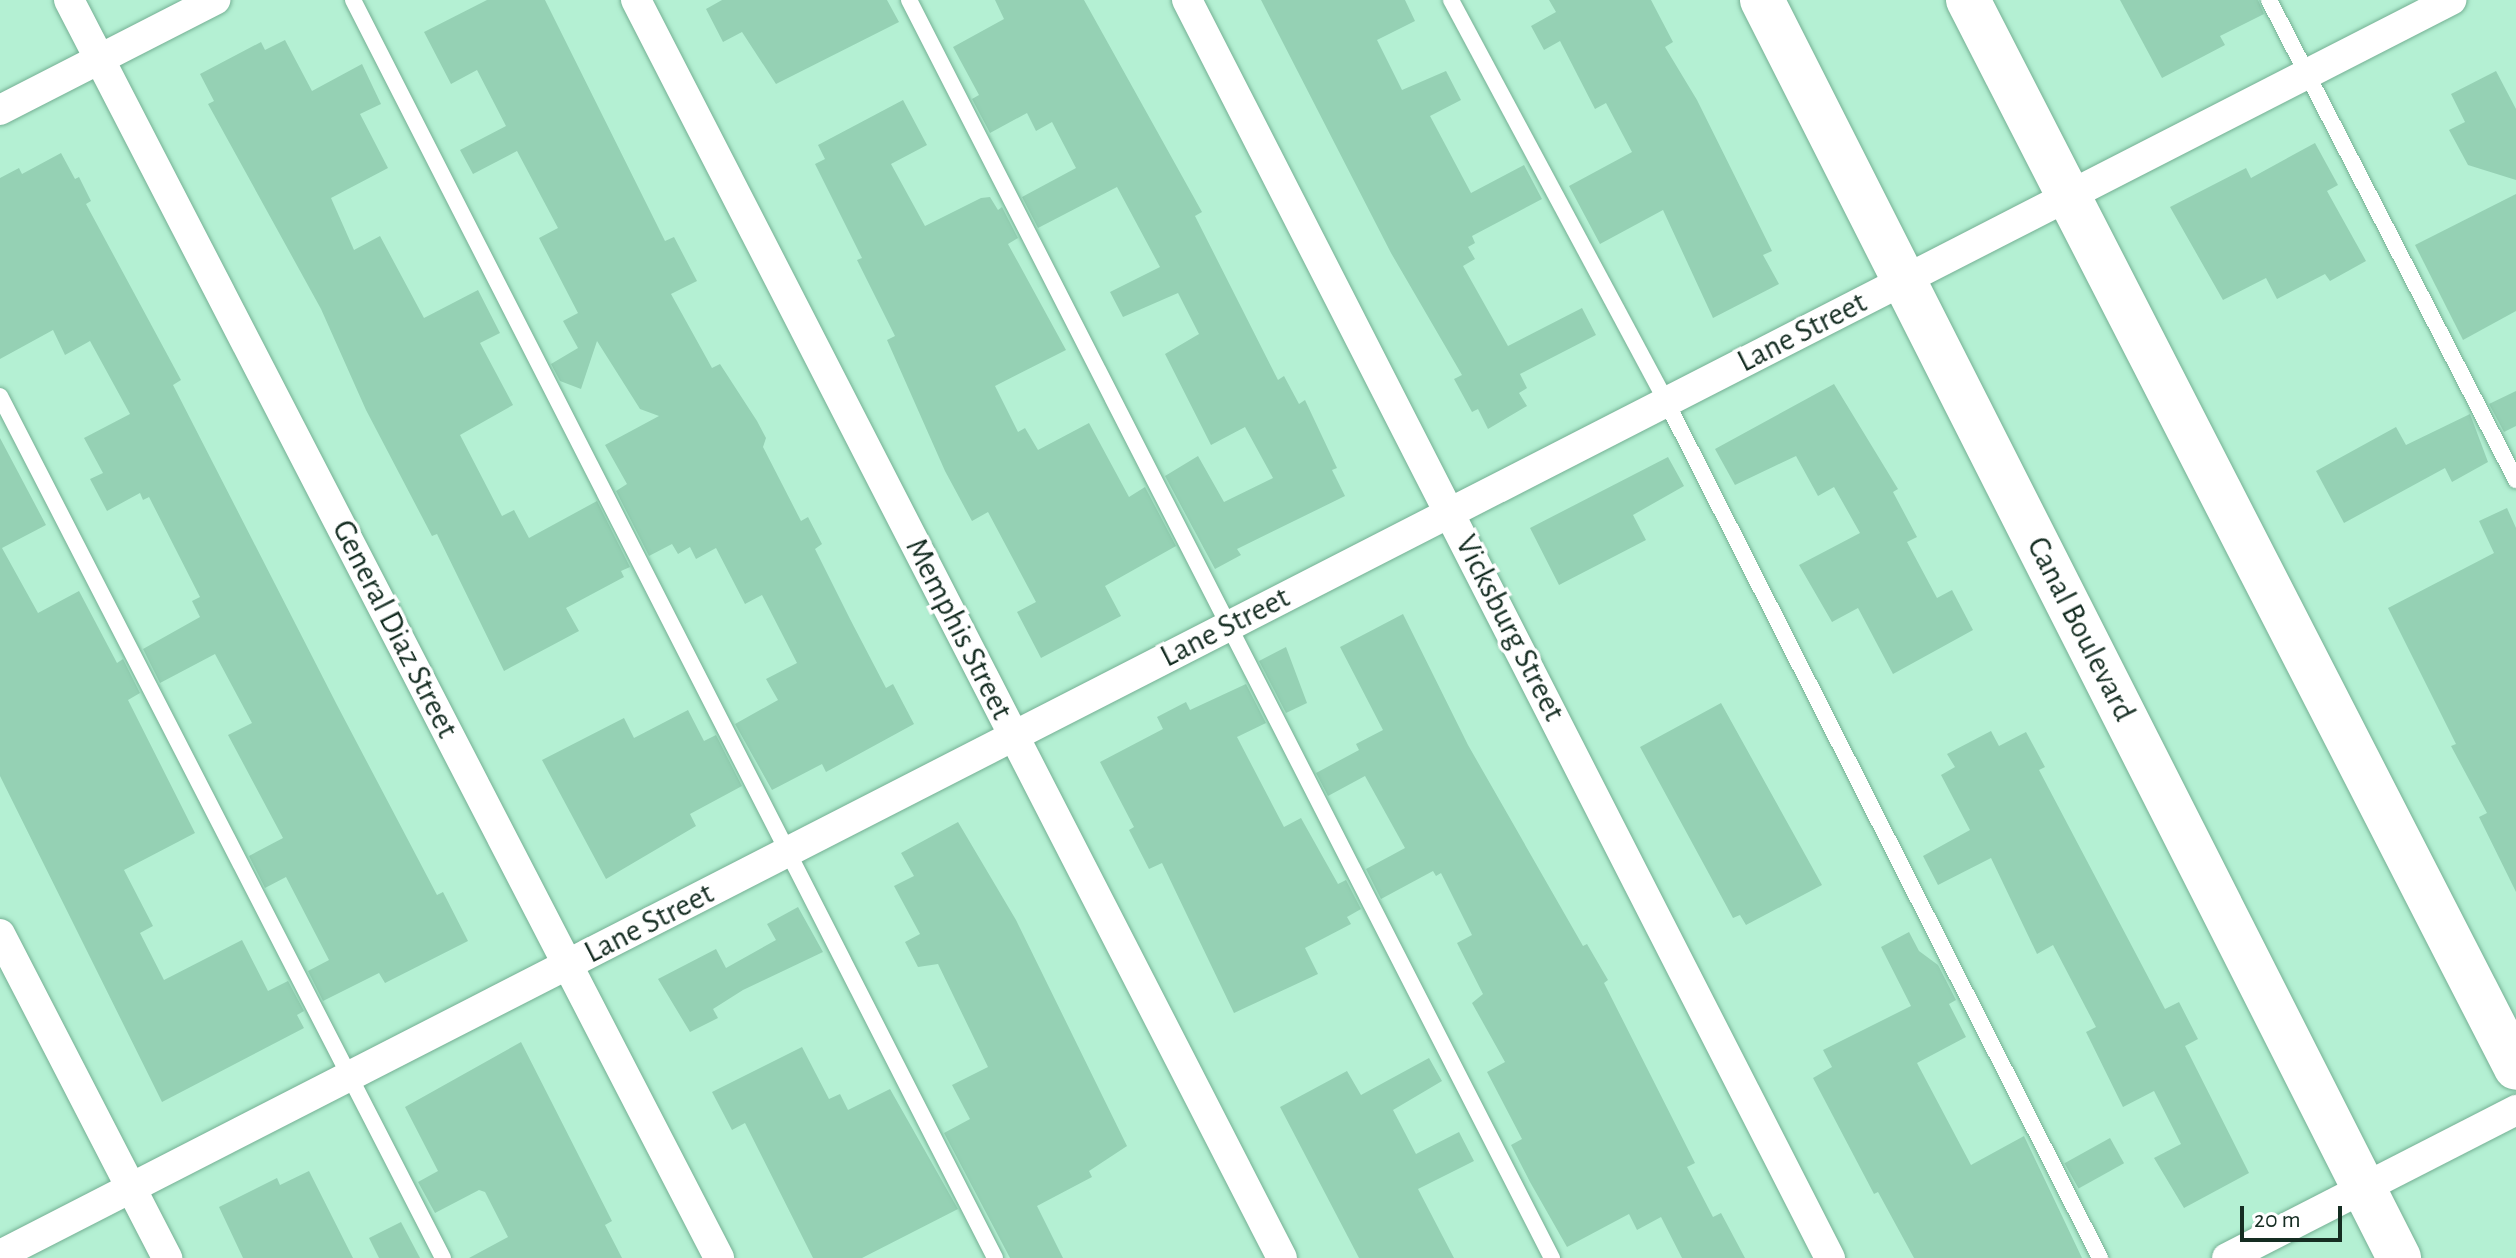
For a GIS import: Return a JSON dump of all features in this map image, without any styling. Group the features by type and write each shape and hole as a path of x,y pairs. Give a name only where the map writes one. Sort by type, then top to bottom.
{"main road":[{"name":"Canal Boulevard","path":"1762,0 2399,1258"},
{"path":"1968,0 2516,1068"}],"street":[{"name":"General Diaz Street","path":"69,0 719,1258"},
{"path":"0,110 215,0"},
{"name":"Memphis Street","path":"636,0 1282,1258"},
{"name":"Vicksburg Street","path":"1187,0 1830,1258"},
{"name":"Lane Street","path":"0,1255 2451,0"},
{"path":"0,934 167,1258"},
{"path":"2227,1258 2516,1110"}],"lane":[{"path":"353,0 995,1258"},
{"path":"909,0 1552,1258"},
{"path":"1451,0 1666,401 2100,1258"},
{"path":"2269,0 2516,480"},
{"path":"0,396 443,1258"}],"building":[{"path":"487,0 545,0 665,241 674,237 697,281 671,294 712,368 720,364 757,421 766,438 763,447 801,521 808,517 822,544 815,549 850,619 886,688 893,684 914,724 826,772 822,764 772,790 735,724 778,700 766,679 797,663 762,595 745,604 716,548 696,559 690,547 678,554 672,544 649,556 616,491 627,484 605,445 659,416 640,409 597,341 581,389 560,381 551,364 578,348 563,321 578,313 539,238 558,228 517,151 473,174 460,150 506,126 477,70 451,84 424,32"},
{"path":"722,0 887,0 899,22 776,84 742,32 723,42 706,9"},
{"path":"995,0 1084,0 1202,212 1195,216 1278,380 1284,376 1299,404 1305,400 1337,468 1332,470 1345,496 1237,549 1241,555 1215,569 1165,476 1198,456 1224,502 1273,478 1245,427 1211,445 1165,354 1199,334 1178,293 1123,317 1110,292 1160,267 1117,187 1038,228 1022,197 1076,168 1052,122 1036,131 1027,113 990,133 972,99 979,95 953,47 1004,19"},
{"path":"1261,0 1405,0 1415,21 1377,40 1402,90 1446,71 1461,100 1430,116 1471,193 1524,165 1542,199 1472,236 1475,243 1468,247 1475,259 1463,266 1508,346 1582,308 1596,335 1520,374 1527,388 1519,393 1527,406 1488,429 1478,409 1472,412 1454,379 1462,375 1391,253"},
{"path":"1549,0 1651,0 1673,42 1665,47 1697,100 1772,251 1763,255 1779,284 1713,318 1663,210 1600,244 1569,186 1632,152 1606,103 1595,109 1560,41 1544,50 1531,26 1556,12"},
{"path":"2120,0 2258,0 2264,14 2220,36 2225,45 2162,78"},
{"path":"285,40 312,91 362,64 381,104 360,114 388,168 331,198 354,250 380,236 424,318 478,290 500,333 480,343 513,405 460,435 502,516 514,510 529,538 597,501 630,567 621,571 624,577 566,608 579,631 504,671 437,534 432,536 366,410 321,309 208,104 214,101 200,74 261,42 265,50"},
{"path":"2496,71 2516,109 2516,180 2468,165 2449,130 2465,122 2451,94"},
{"path":"903,100 927,145 891,164 925,226 981,198 990,197 998,210 1002,207 1018,238 1008,244 1066,350 995,386 1018,432 1025,428 1038,450 1089,423 1129,497 1145,487 1176,546 1105,586 1121,616 1041,658 1017,612 1036,602 988,512 972,521 945,471 887,340 895,336 857,260 862,258 815,164 825,159 818,145"},
{"path":"2315,143 2338,185 2327,191 2366,261 2330,281 2325,274 2277,299 2266,278 2223,300 2170,207 2246,168 2251,178"},
{"path":"61,153 75,179 79,177 91,201 86,204 181,380 173,385 337,705 437,895 443,892 468,941 385,983 379,973 323,1001 308,971 329,960 286,877 265,888 249,856 283,838 228,735 252,723 215,654 160,683 143,649 200,617 192,601 200,597 149,497 143,500 140,493 107,511 90,479 103,473 84,438 130,414 90,341 65,355 53,330 0,359 0,178 19,168 22,174"},
{"path":"2516,194 2516,311 2463,340 2415,245"},
{"path":"1834,384 1898,489 1893,492 1917,537 1907,542 1937,598 1952,590 1973,630 1893,674 1858,608 1832,622 1799,565 1860,533 1834,487 1818,496 1796,456 1735,485 1715,449"},
{"path":"2516,391 2516,426 2504,432 2489,404"},
{"path":"2470,414 2488,462 2452,482 2445,468 2344,523 2316,471 2396,427 2406,445"},
{"path":"0,438 46,525 2,548 38,613 79,591 117,663 123,659 140,693 128,700 195,833 124,870 153,926 140,933 164,980 242,940 268,991 288,981 304,1011 297,1015 304,1028 162,1102 0,776"},
{"path":"1668,457 1684,486 1633,515 1646,540 1559,585 1530,528"},
{"path":"2507,508 2516,528 2516,892 2479,817 2487,813 2451,746 2456,744 2388,608 2494,553 2479,521"},
{"path":"1403,614 1468,745 1583,946 1587,944 1608,980 1604,983 1695,1163 1687,1167 1713,1217 1721,1213 1745,1258 1682,1258 1661,1217 1637,1230 1629,1214 1567,1247 1530,1182 1511,1145 1522,1139 1487,1072 1505,1062 1472,1003 1483,994 1457,943 1472,935 1441,873 1436,876 1433,871 1381,899 1366,869 1405,848 1365,776 1328,796 1316,773 1359,750 1356,744 1383,730 1340,647"},
{"path":"1286,647 1307,703 1286,713 1259,661"},
{"path":"1246,684 1266,723 1237,737 1284,827 1301,818 1338,884 1346,880 1361,909 1347,917 1351,924 1305,948 1318,974 1234,1013 1162,863 1149,869 1129,830 1134,827 1100,762 1163,729 1157,717 1186,702 1190,710"},
{"path":"1721,703 1822,885 1746,925 1740,915 1733,918 1640,747"},
{"path":"688,710 704,741 716,735 742,786 690,814 696,826 606,879 542,760 624,718 634,738"},
{"path":"1991,731 1999,746 2026,732 2045,767 2039,770 2165,1009 2179,1002 2198,1039 2185,1046 2249,1173 2184,1208 2154,1158 2181,1144 2154,1091 2123,1107 2086,1032 2096,1027 2053,945 2037,954 1991,858 1938,885 1923,856 1970,830 1941,775 1955,767 1947,754"},
{"path":"958,822 1016,920 1127,1146 1089,1171 1092,1177 1037,1206 1063,1258 1010,1258 944,1133 970,1119 952,1085 988,1067 938,964 918,967 905,942 920,934 894,886 914,876 901,853"},
{"path":"798,907 823,952 743,990 713,1009 718,1018 690,1032 658,979 716,949 726,968 776,940 767,924"},
{"path":"1909,932 1919,951 1938,965 1956,1000 1949,1004 1966,1037 1917,1063 1971,1165 2024,1136 2082,1258 1914,1258 1878,1192 1874,1194 1813,1078 1832,1067 1823,1050 1911,1006 1881,947"},
{"path":"521,1042 612,1221 605,1225 622,1258 469,1258 508,1237 485,1192 479,1190 435,1213 418,1182 438,1171 405,1107"},
{"path":"802,1047 829,1099 840,1094 848,1110 890,1089 958,1209 862,1258 813,1258 745,1123 732,1130 712,1092"},
{"path":"1429,1058 1442,1081 1393,1110 1416,1154 1459,1132 1474,1161 1418,1189 1454,1258 1359,1258 1280,1107 1347,1071 1361,1095"},
{"path":"2110,1138 2124,1163 2079,1189 2065,1163"},
{"path":"309,1171 353,1258 243,1258 219,1207 277,1178 280,1185"},
{"path":"401,1222 420,1258 379,1258 369,1238"}]}
